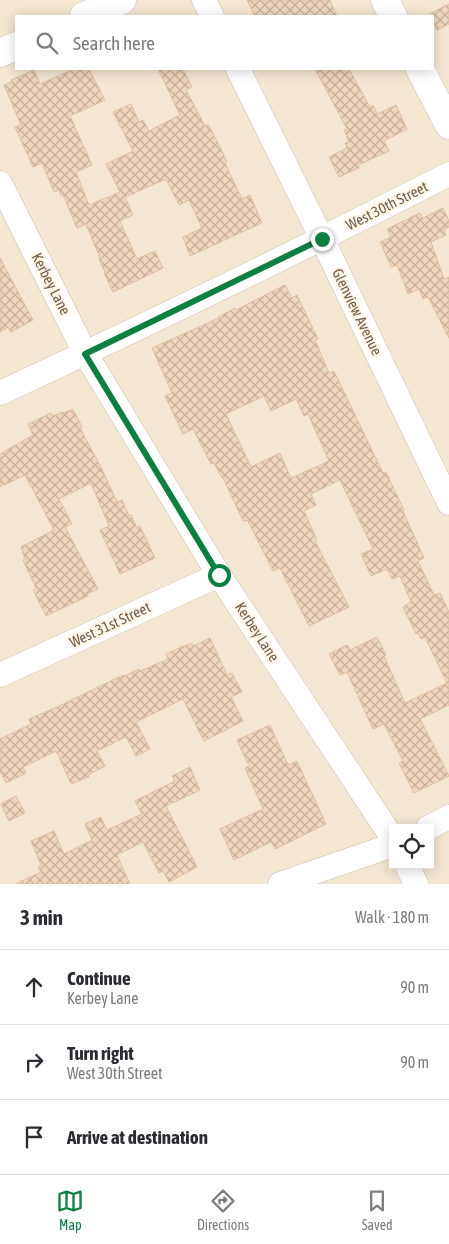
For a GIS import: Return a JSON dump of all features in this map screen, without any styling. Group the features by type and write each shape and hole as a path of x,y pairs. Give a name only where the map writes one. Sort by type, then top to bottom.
{"street":[{"path":"86,15 122,0"},
{"path":"204,0 212,15"},
{"path":"385,0 392,15"},
{"path":"0,53 15,46"},
{"name":"Glenview Avenue","path":"238,70 449,503"},
{"path":"421,70 449,125"},
{"name":"West 30th Street","path":"0,393 322,239 449,174"},
{"name":"Kerbey Lane","path":"0,183 85,354 219,575 389,833"},
{"name":"West 31st Street","path":"0,676 219,575"},
{"path":"434,825 449,817"},
{"path":"280,884 389,846"},
{"path":"409,869 416,884"}],"shaded area":[{"path":"0,0 449,0 449,884 0,884"}],"building":[{"path":"247,0 330,0 337,15 254,15"},
{"path":"449,4 449,24 437,30 434,23 434,15 429,14"},
{"path":"34,70 40,84 72,70 90,70 105,100 70,116 92,165 76,172 89,205 120,192 106,164 133,151 113,112 131,104 139,122 143,120 149,131 180,115 158,70 184,70 192,87 186,90 205,126 208,124 220,147 227,162 225,163 242,199 250,195 262,223 190,256 183,237 202,228 189,200 179,205 166,179 125,197 133,215 120,221 137,259 155,251 163,268 113,292 86,224 77,228 63,195 61,196 59,190 54,192 42,163 33,167 15,127 21,125 4,85"},
{"path":"316,70 350,70 370,107 373,105 377,114 396,105 407,129 384,141 389,151 358,165 359,168 339,177 329,157 347,148 345,143 349,142 344,130 347,129"},
{"path":"443,208 449,221 449,227 444,230 446,235 431,242 444,279 449,277 449,338 428,297 423,299 419,289 408,294 397,265 391,267 380,242 391,237 387,229 420,213 423,218"},
{"path":"0,258 33,320 11,332 8,327 0,332"},
{"path":"285,285 292,298 297,295 318,339 315,340 329,373 334,371 383,473 386,472 404,510 424,558 418,561 434,595 440,593 449,612 449,705 420,719 449,776 414,793 399,763 403,761 384,724 373,729 347,672 340,675 329,654 347,645 350,650 377,637 405,703 447,683 425,637 421,639 418,633 416,634 403,607 411,602 400,576 392,579 387,569 371,576 361,554 373,549 340,480 311,494 316,505 304,511 317,540 315,541 349,607 309,626 280,568 273,571 250,525 247,520 243,521 223,478 214,463 211,464 193,429 183,434 165,396 172,393 152,348 219,318 235,308 236,310","holes":["264,396 271,411 296,399 304,416 308,414 329,461 291,478 280,453 251,467 226,414"]},
{"path":"73,409 82,427 80,428 117,502 122,500 137,528 140,526 155,558 120,574 100,530 109,526 91,483 59,499 72,524 65,527 98,589 87,594 88,596 46,616 33,590 36,588 23,560 25,559 21,547 54,530 25,475 0,487 0,454 33,435 28,424 51,413 53,416"},
{"path":"210,638 227,675 232,673 242,692 231,697 243,721 204,741 183,699 136,722 150,749 136,756 126,737 97,751 105,766 88,775 89,777 71,784 56,751 23,767 26,773 6,783 0,771 0,739 31,724 29,719 123,675 139,669 140,671 168,659 166,654 181,647 192,643 193,646"},
{"path":"270,725 288,765 297,761 326,824 275,849 271,842 234,860 220,829 263,809 245,768 249,766 237,740"},
{"path":"190,767 200,790 166,806 197,867 169,882 163,871 159,873 143,842 117,855 130,884 15,884 41,872 38,867 41,865 31,841 54,831 64,854 92,840 85,824 101,817 107,830 142,814 135,801 175,781 172,776"},
{"path":"16,796 25,813 9,821 1,804"}],"route":[{"path":"219,575 85,354 322,239"}]}
